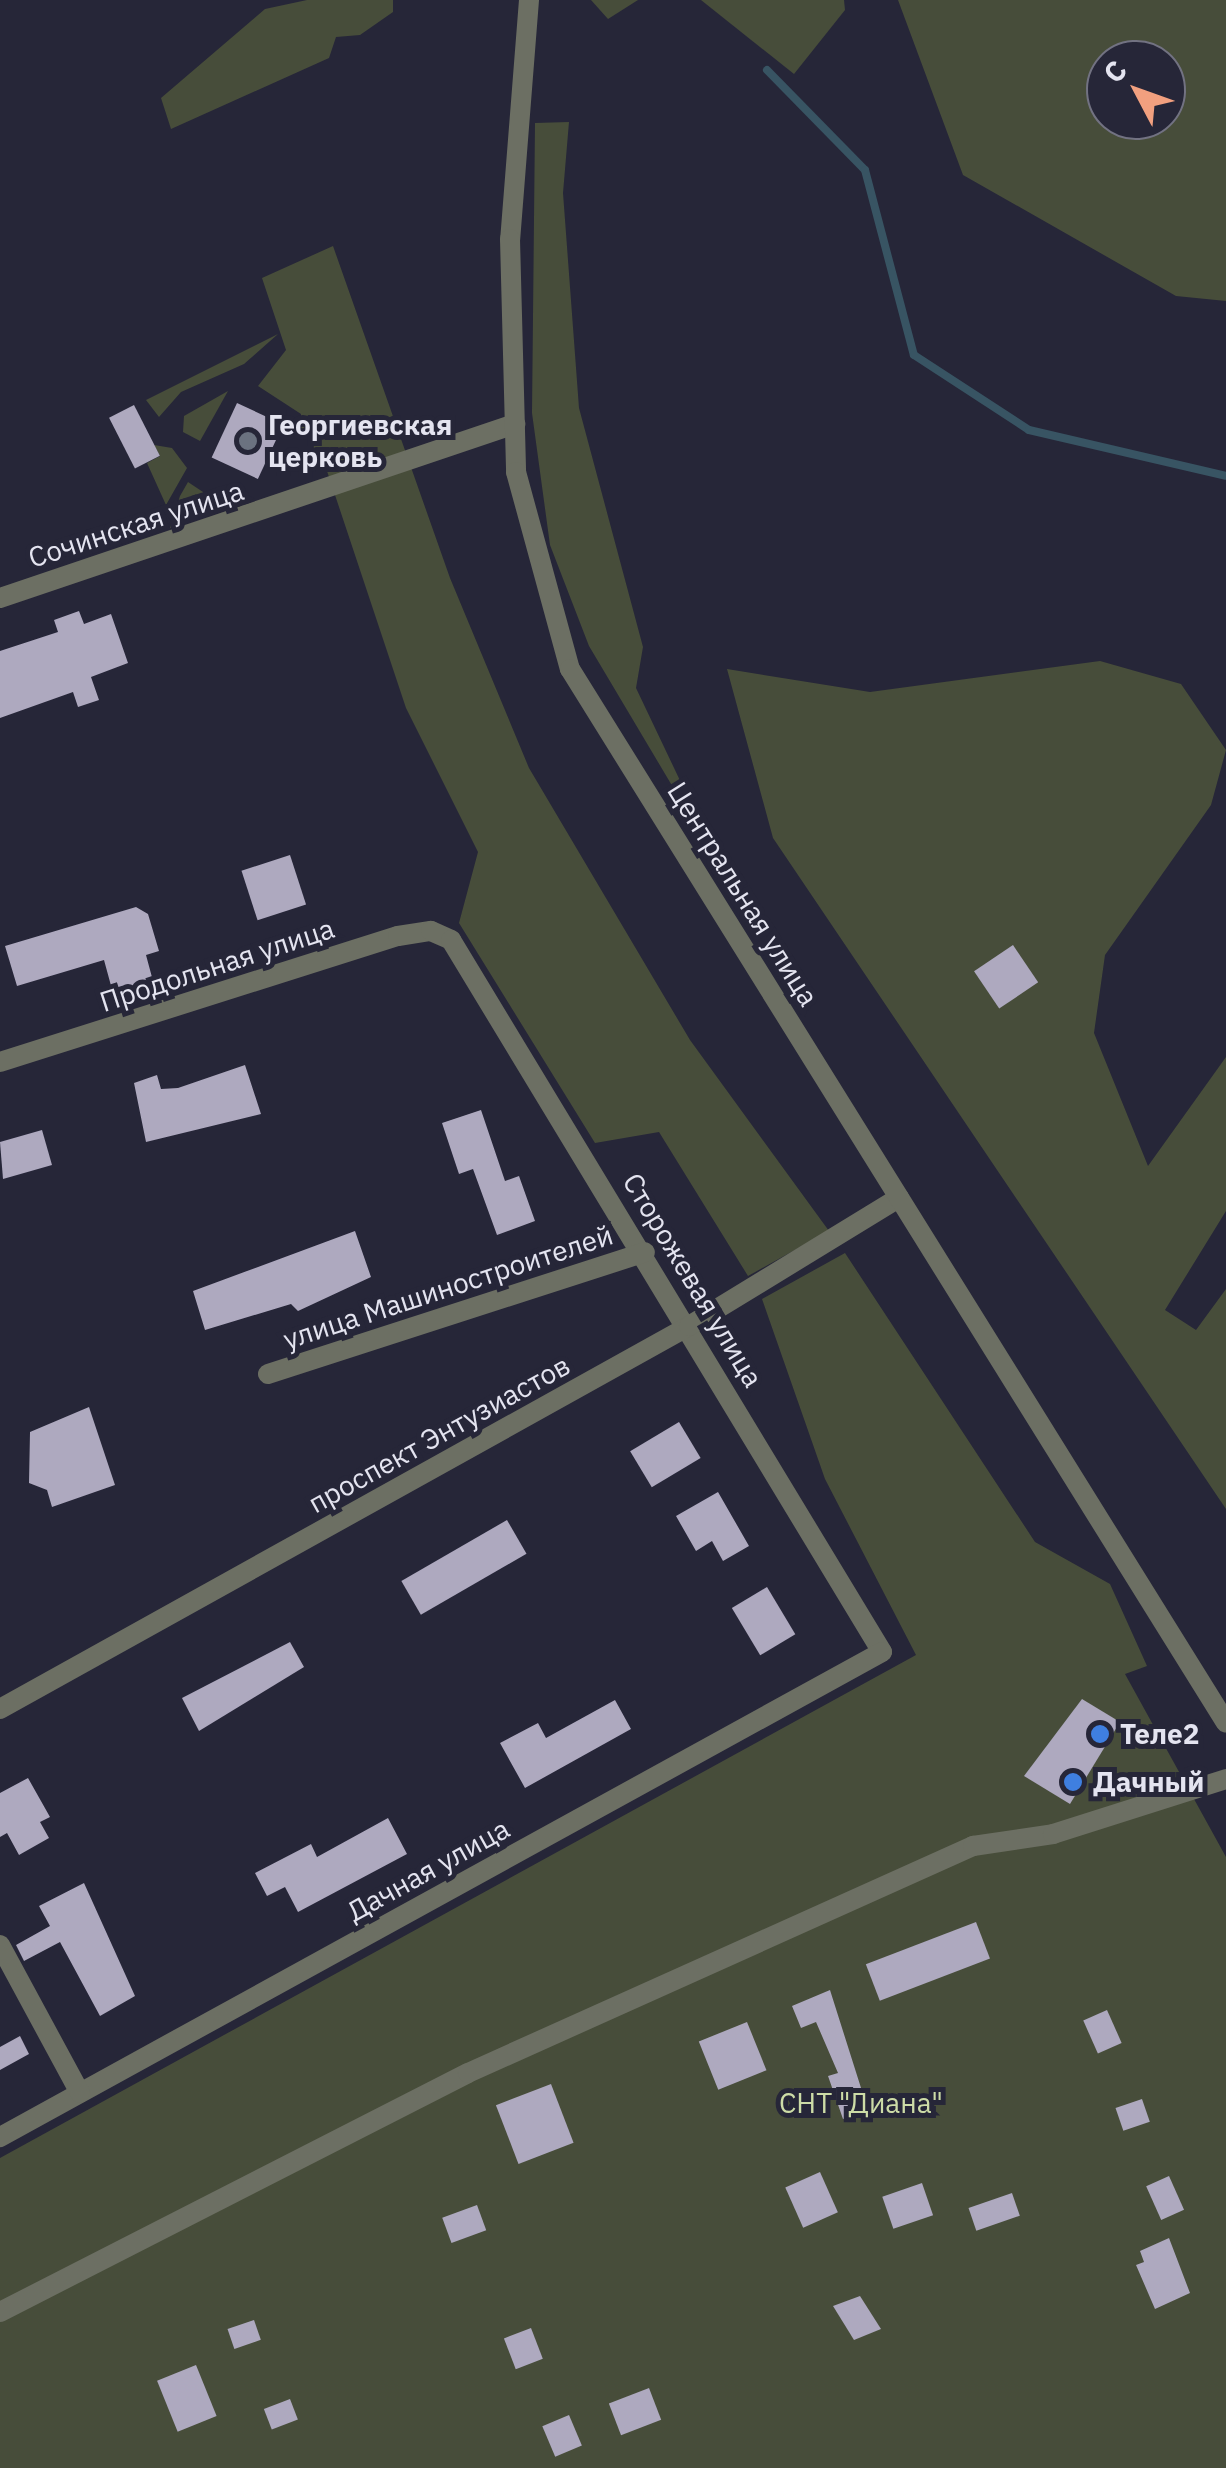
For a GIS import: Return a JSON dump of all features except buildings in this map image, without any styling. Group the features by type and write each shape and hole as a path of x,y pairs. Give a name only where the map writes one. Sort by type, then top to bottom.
{"street":[{"name":"Центральная улица","path":"528,0 510,238 516,472 570,670 1226,1723"},
{"name":"Сочинская улица","path":"0,598 515,424"},
{"name":"Продольная улица","path":"0,1062 398,936 431,931 451,940"},
{"name":"Сторожевая улица","path":"451,940 689,1326 882,1652"},
{"name":"проспект Энтузиастов","path":"0,1709 689,1326 899,1198"},
{"name":"улица Машиностроителей","path":"268,1374 644,1252"},
{"name":"Дачная улица","path":"0,2137 882,1652"},
{"path":"0,2312 468,2073 973,1846 1053,1834 1226,1779"},
{"path":"0,1944 80,2092"}],"green space":[{"path":"307,0 393,0 393,12 360,35 336,37 329,58 171,129 161,98 265,9"},
{"path":"591,0 638,0 608,19"},
{"path":"701,0 844,0 845,10 794,74"},
{"path":"898,0 1226,0 1226,301 1176,296 963,175"},
{"path":"569,122 563,193 579,408 643,647 636,688 724,873 589,646 550,545 532,413 535,123"},
{"path":"333,246 450,578 529,768 690,1040 829,1231 748,1276 659,1132 595,1143 459,923 478,852 406,708 325,465 311,470 314,445 301,432 301,414 258,386 286,350 262,278"},
{"path":"278,334 244,364 181,392 159,417 146,400"},
{"path":"228,391 200,441 183,432 184,416"},
{"path":"154,445 172,448 187,468 166,505 147,463 160,456"},
{"path":"188,482 224,506 170,528 180,496"},
{"path":"1100,661 1181,684 1226,750 1211,805 1105,955 1094,1033 1148,1166 1226,1057 1226,1211 1165,1310 1196,1330 1226,1289 1226,1509 773,838 727,669 870,692"},
{"name":"СНТ \"Диана\"","path":"845,1253 1035,1542 1110,1584 1147,1666 1125,1674 1226,1857 1226,2468 0,2468 0,2158 916,1655 825,1479 762,1299"}],"waterway":[{"path":"767,70 865,170 914,355 1029,430 1226,476"}],"place":[{"name":"Георгиевская церковь","path":"248,441"},
{"name":"Теле2","path":"1100,1734"},
{"name":"Дачный","path":"1073,1782"}]}
